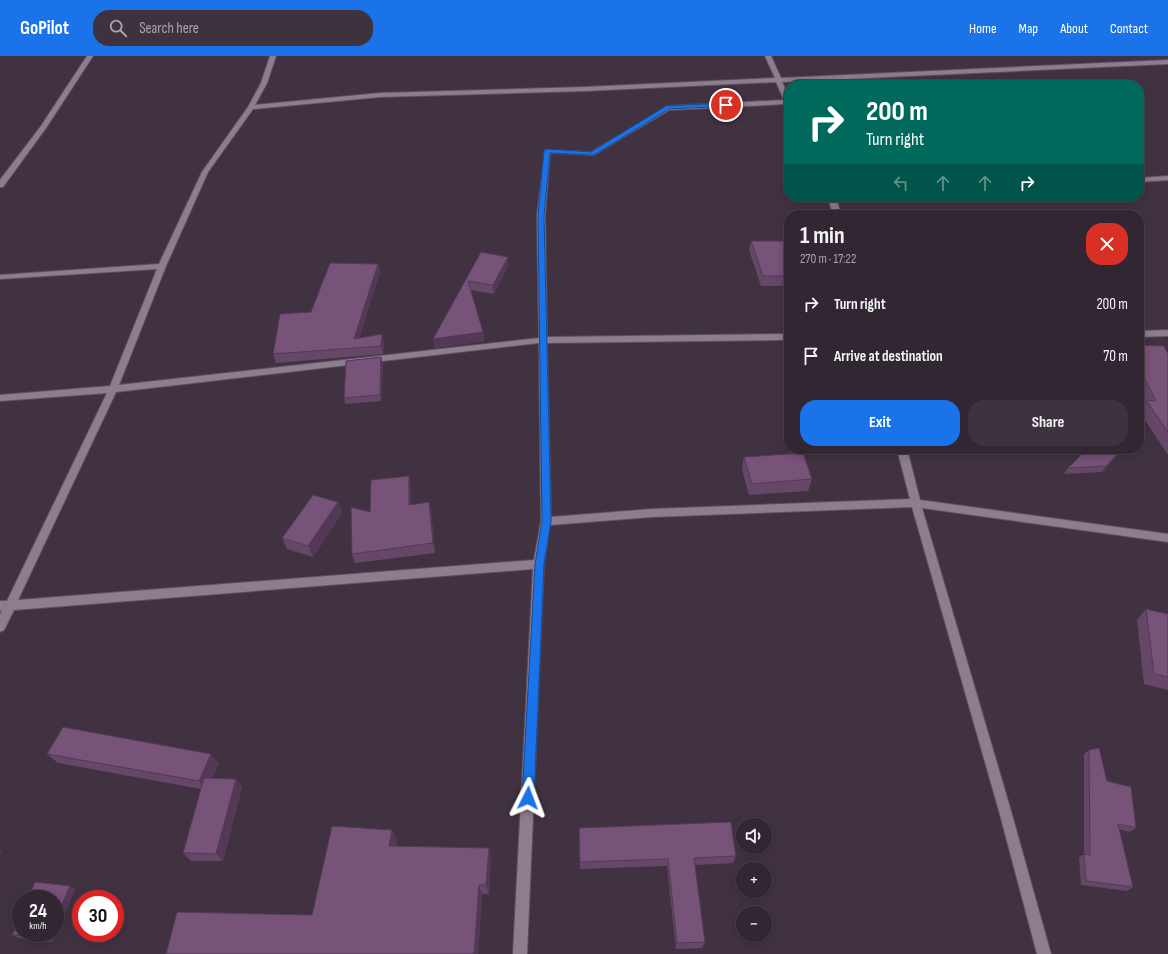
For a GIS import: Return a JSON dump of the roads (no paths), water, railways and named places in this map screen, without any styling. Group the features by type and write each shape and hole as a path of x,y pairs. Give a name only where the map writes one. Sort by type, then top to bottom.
{"street":[{"path":"0,185 44,127 90,56"},
{"path":"0,627 5,605 113,389 162,266 205,172 251,108 264,83 274,56"},
{"path":"768,56 784,93"},
{"path":"251,108 380,95 577,89 1168,62"},
{"path":"520,954 539,564 546,521 541,216 547,151 592,154 668,108 784,103"},
{"path":"1144,180 1168,178"},
{"path":"0,277 162,266"},
{"path":"1144,334 1168,333"},
{"path":"0,398 113,389 544,340 784,337"},
{"path":"903,454 1044,954"},
{"path":"546,521 652,513 916,503 1168,538"},
{"path":"5,605 539,564"}]}
